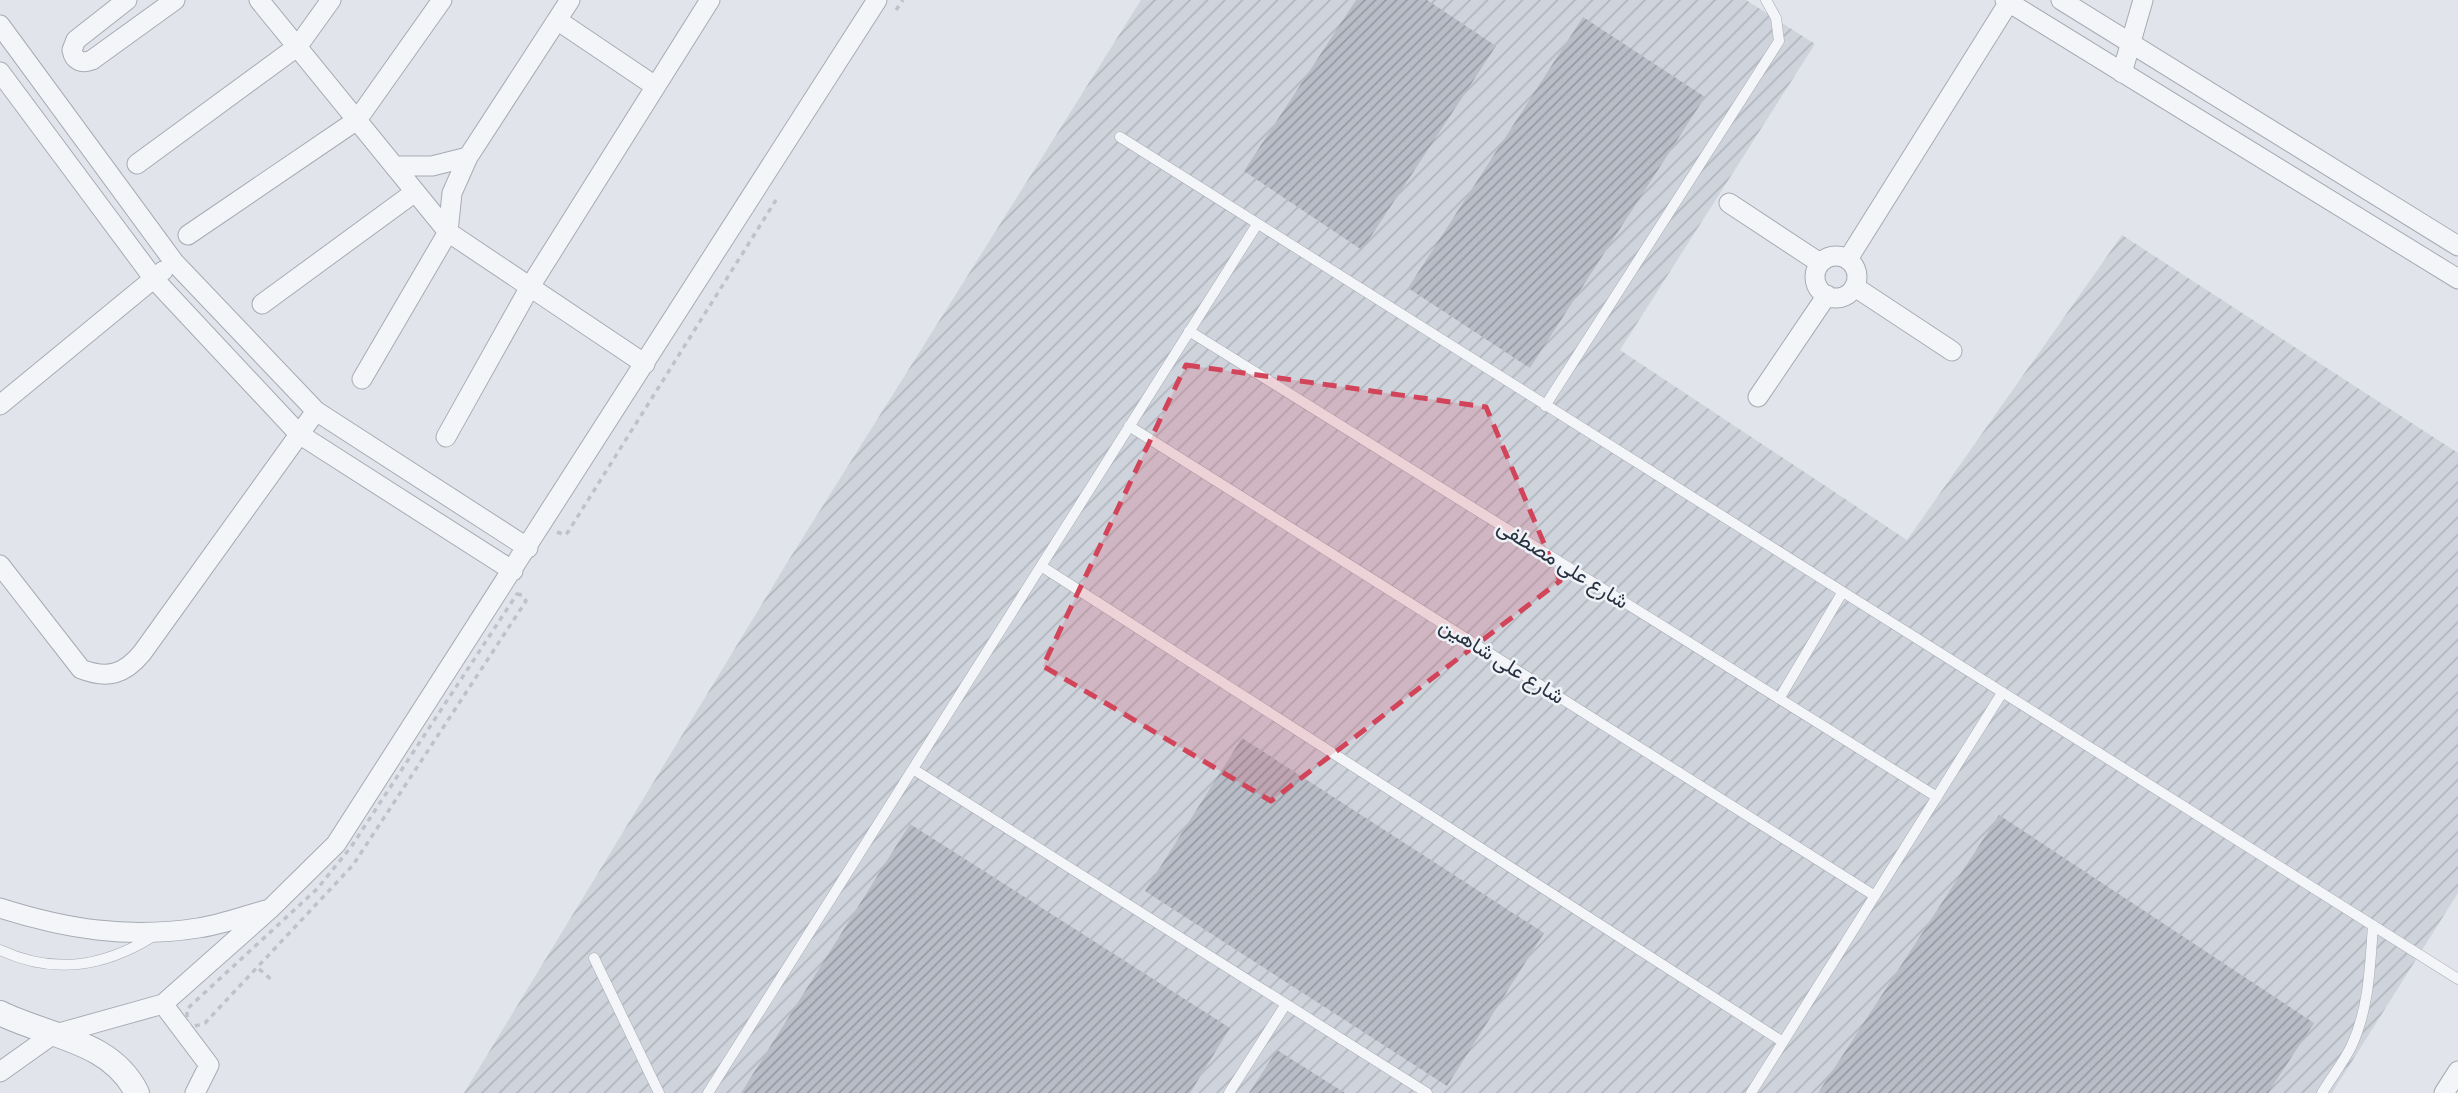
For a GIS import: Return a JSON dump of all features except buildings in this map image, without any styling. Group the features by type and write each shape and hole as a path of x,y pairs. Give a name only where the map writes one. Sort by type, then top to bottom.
{"street":[{"path":"127,0 76,40 72,50 76,60 92,60 175,0"},
{"path":"259,0 448,232 531,285 645,364"},
{"path":"137,164 298,47 331,0"},
{"path":"188,235 357,120 442,0"},
{"path":"362,379 448,232 452,193 468,157 570,0"},
{"path":"446,438 531,285 710,0"},
{"path":"0,1072 52,1035 163,1004 270,909 336,844 877,0"},
{"path":"2122,73 2143,0"},
{"path":"1848,259 2012,2 2165,100 2458,279"},
{"path":"2059,32 2074,3 2132,44 2457,244"},
{"path":"557,20 655,86"},
{"path":"0,25 174,262 316,411 528,548"},
{"path":"32,71 3,84 154,279 299,434 513,571"},
{"path":"2165,100 2180,73"},
{"path":"394,166 432,166 468,157"},
{"path":"262,304 415,192"},
{"path":"1729,203 1820,264"},
{"path":"2413,251 2429,228"},
{"path":"1830,257 1848,259 1857,272 1855,287 1839,298 1821,291 1815,277 1820,264 1830,257"},
{"path":"0,405 174,262"},
{"path":"1855,287 1952,351"},
{"path":"1758,397 1827,295"},
{"path":"0,565 81,669 97,675 115,675 131,667 142,653 316,411"},
{"path":"0,908 51,925 125,933 199,928 270,909"},
{"path":"163,1004 209,1065 195,1093"},
{"path":"0,1013 52,1035 74,1040 117,1063 137,1093"},
{"path":"2444,1093 2458,1071"}],"lane":[{"path":"1545,407 1779,41 1776,18 1766,0"},
{"path":"1120,137 1256,226 2458,979"},
{"path":"708,1093 1256,226"},
{"name":"شارع على مصطفى","path":"1189,331 1937,797"},
{"name":"شارع على شاهين","path":"1129,426 1875,896"},
{"path":"1041,566 1783,1042"},
{"path":"1779,699 1842,593"},
{"path":"1751,1093 2002,693"},
{"path":"913,769 1427,1093"},
{"path":"2322,1093 2351,1047 2362,1015 2369,983 2373,925"},
{"path":"0,950 18,959 69,967 128,951 161,931"},
{"path":"594,958 659,1093"},
{"path":"1229,1093 1286,1004"}],"path":[{"path":"258,968 274,981"}],"highlighted area":[{"path":"1186,365 1486,407 1560,581 1271,801 1043,666"}],"shaded area":[{"path":"1141,0 1746,0 1815,44 1620,350 1907,540 2122,235 2458,453 2458,893 2332,1093 464,1093 790,558"}]}
